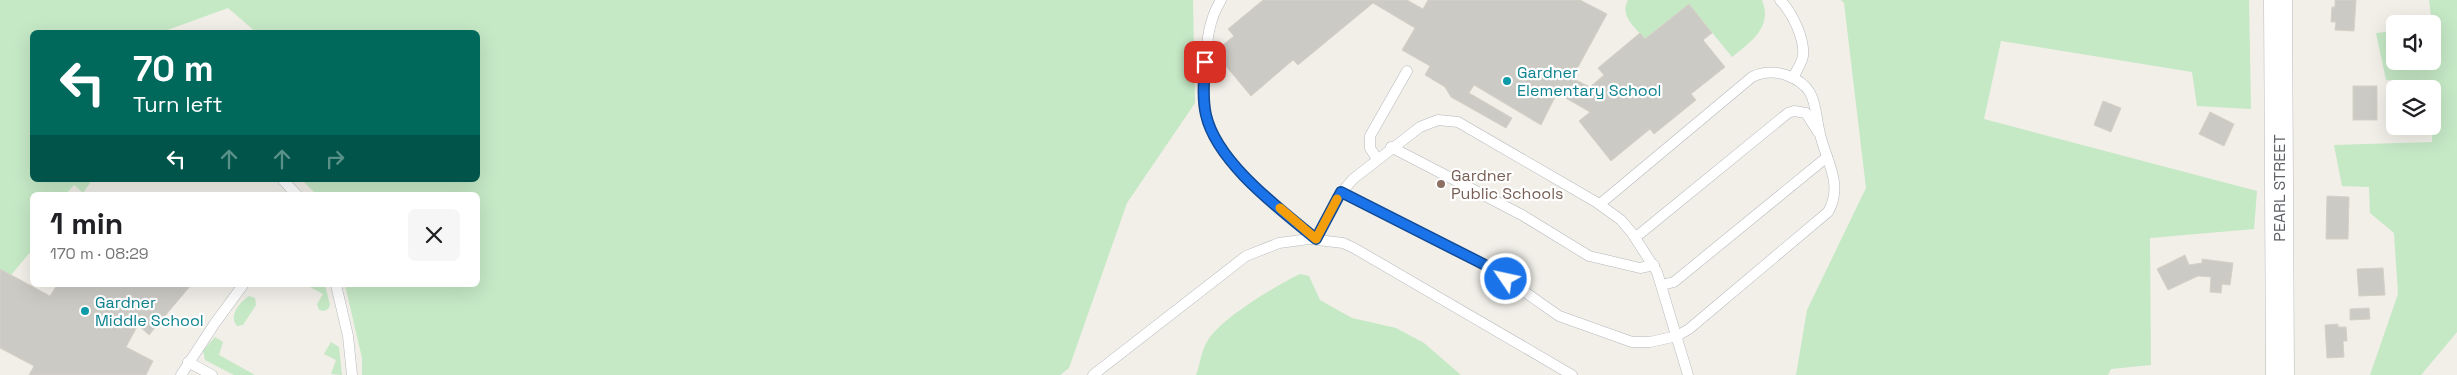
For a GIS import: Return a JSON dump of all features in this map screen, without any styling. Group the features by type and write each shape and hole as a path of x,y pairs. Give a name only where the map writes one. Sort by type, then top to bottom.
{"main road":[{"name":"PEARL STREET","path":"2278,0 2280,375"}],"lane":[{"path":"1220,0 1209,26 1206,45 1203,95 1206,118 1225,152 1250,182 1316,239"},
{"path":"1780,0 1796,28 1803,50 1801,61 1792,78"},
{"path":"1378,158 1370,148 1370,136 1408,71"},
{"path":"1341,192 1491,268 1559,316 1632,342 1650,342 1677,336 1698,321 1828,212 1834,198 1835,184 1820,137 1813,96 1801,82 1792,78 1768,72 1756,74 1745,81 1600,204"},
{"path":"1636,237 1788,112 1794,111 1806,114 1820,137"},
{"path":"1316,239 1341,192 1353,179 1391,147 1410,133 1430,122 1446,120 1458,122 1600,204 1621,220 1636,237 1654,265 1688,375"},
{"path":"1391,147 1522,215 1590,256 1640,268 1654,265"},
{"path":"1662,286 1674,282 1827,157"},
{"path":"285,182 294,192"},
{"path":"1093,375 1246,256 1279,243 1316,239 1343,243 1360,251 1572,375"},
{"path":"181,375 188,362 242,287"},
{"path":"336,287 348,336 352,375"},
{"path":"188,362 212,375"}],"green space":[{"path":"0,0 1193,0 1195,103 1127,203 1069,368 1060,375 362,375 362,358 345,287 480,287 480,192 314,192 304,182 480,182 480,30 254,30 228,8 168,30 30,30 30,182 91,182 84,192 74,185 68,192 30,192 30,252 11,275 0,269"},
{"path":"1628,0 1762,0 1765,18 1753,39 1732,57 1689,4 1645,39 1627,16 1626,6"},
{"path":"1841,0 2249,0 2251,109 2197,106 2192,72 2001,41 1984,119 2257,191 2254,229 2150,238 2151,365 2111,369 2108,375 1796,375 1807,310 1866,188 1844,3"},
{"path":"2429,0 2457,0 2457,332 2421,375 2370,375 2398,294 2394,233 2370,213 2369,187 2342,186 2334,145 2432,142 2432,135 2441,135 2441,80 2386,80 2376,33 2386,32 2386,70 2441,70 2441,15 2431,15"},
{"path":"1300,274 1309,276 1320,300 1352,318 1396,328 1424,343 1461,375 1196,375 1205,346 1213,333 1235,314 1263,295"},
{"path":"310,287 326,287 330,305 324,311 319,310 317,304 323,294"},
{"path":"249,296 255,298 256,305 243,325 237,326 234,314 239,305"},
{"path":"215,337 223,342 219,355 255,375 234,375 205,360 203,351"},
{"path":"331,342 339,347 342,375 331,374 336,360 324,354"}],"building":[{"name":"Gardner Elementary School","path":"1263,0 1407,0 1423,9 1428,0 1580,0 1607,14 1572,78 1590,87 1604,75 1598,68 1640,33 1645,39 1689,4 1712,33 1703,40 1725,67 1691,94 1696,100 1654,134 1650,129 1611,161 1579,121 1590,112 1557,93 1541,125 1474,85 1469,93 1512,118 1506,128 1451,97 1445,87 1425,75 1430,66 1402,50 1415,28 1373,3 1298,65 1293,60 1251,96 1214,52 1234,36 1228,29"},
{"path":"2335,0 2356,0 2354,31 2335,30 2336,22 2331,22 2332,7 2335,7"},
{"path":"2353,86 2377,86 2377,120 2353,120"},
{"path":"2103,101 2121,108 2111,132 2094,125"},
{"path":"2210,112 2234,124 2224,146 2199,134"},
{"path":"2327,196 2349,197 2348,239 2326,239"},
{"path":"2185,255 2189,265 2202,263 2202,259 2233,263 2230,285 2222,284 2221,293 2210,292 2211,277 2198,276 2168,290 2157,269"},
{"path":"2383,268 2385,295 2359,296 2357,269"},
{"name":"Gardner Middle School","path":"0,269 30,285 30,287 50,296 56,287 189,287 149,335 138,325 126,347 153,361 146,375 29,375 34,366 0,348"},
{"path":"2369,308 2370,319 2350,320 2350,309"},
{"path":"2338,324 2338,327 2346,327 2347,341 2343,341 2344,357 2327,358 2325,325"}],"slow traffic":[{"path":"1280,208 1316,239 1337,199"}],"place":[{"name":"Gardner Elementary School","path":"1507,81"},
{"name":"Gardner Public Schools","path":"1441,184"},
{"name":"Gardner Middle School","path":"85,311"}],"route":[{"path":"1205,62 1204,108 1206,118 1216,138 1232,162 1250,182 1316,239 1341,192 1491,268 1506,279"}]}
